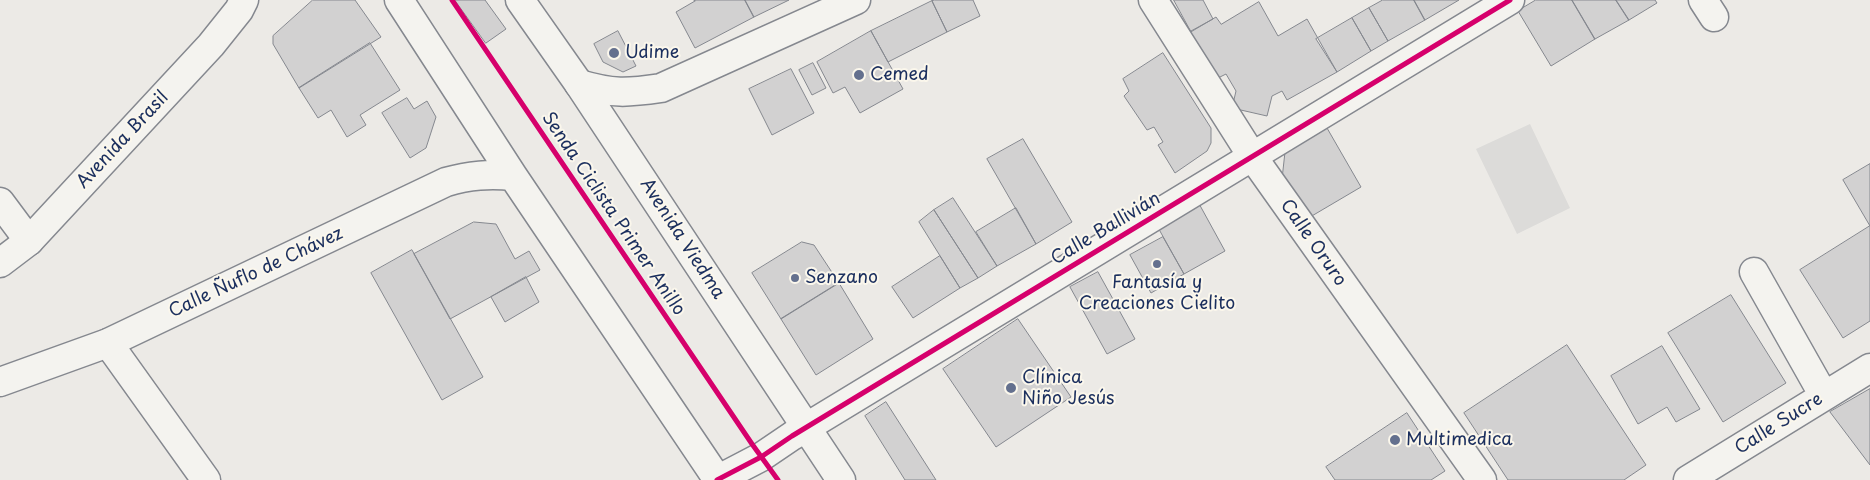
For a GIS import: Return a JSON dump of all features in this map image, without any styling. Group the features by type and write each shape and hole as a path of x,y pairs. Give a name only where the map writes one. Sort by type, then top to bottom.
{"street":[{"path":"400,0 513,176 717,480"},
{"name":"Avenida Viedma","path":"520,0 579,84 841,480"},
{"path":"579,84 602,91 627,93 661,88 856,0"},
{"name":"Calle Oruro","path":"1153,0 1252,156 1482,480"},
{"name":"Calle Ballivián","path":"717,480 761,457 1510,0"},
{"name":"Avenida Brasil","path":"0,263 28,242 211,45 246,3"},
{"name":"Calle Ñuflo de Chávez","path":"0,382 108,343 446,182 466,176 513,176"},
{"path":"0,202 28,242"},
{"path":"1754,272 1824,396"},
{"path":"108,343 206,480"},
{"name":"Calle Sucre","path":"1688,480 1870,368"}],"shaded area":[{"path":"1530,124 1570,208 1517,234 1476,149"}],"building":[{"path":"313,0 355,0 381,37 299,88 273,44 273,36"},
{"path":"455,0 485,0 506,29 486,43"},
{"path":"694,0 745,0 754,17 695,48 676,12"},
{"path":"745,0 789,0 754,17"},
{"path":"973,0 980,16 947,32 932,1"},
{"path":"1174,0 1203,0 1213,19 1191,31"},
{"path":"1383,0 1414,0 1425,20 1388,41 1369,8"},
{"path":"1414,0 1459,0 1425,20"},
{"path":"1536,0 1572,0 1595,39 1551,66 1518,11"},
{"path":"1572,0 1616,0 1629,20 1595,39"},
{"path":"1616,0 1655,0 1657,3 1629,20"},
{"path":"932,1 947,32 888,62 871,31"},
{"path":"1259,2 1278,36 1307,19 1337,72 1287,100 1282,91 1272,96 1267,116 1232,108 1236,91 1226,74 1216,79 1189,33 1216,17 1221,24"},
{"path":"1369,8 1388,41 1371,51 1352,18"},
{"path":"1352,18 1371,51 1337,72 1316,39"},
{"name":"Udime","path":"618,31 636,66 623,72 603,62 594,44"},
{"name":"Cemed","path":"871,31 903,89 860,113 845,87 833,93 817,62"},
{"path":"370,43 400,90 360,115 366,125 347,137 331,110 318,118 299,88"},
{"path":"1163,53 1211,128 1211,143 1207,151 1175,173 1158,145 1163,142 1154,127 1147,130 1124,96 1129,91 1123,79"},
{"path":"813,63 826,88 812,95 799,70"},
{"path":"791,69 814,113 772,135 749,89"},
{"path":"407,98 414,109 427,101 436,117 426,148 410,158 382,113"},
{"path":"1327,128 1361,187 1305,220 1282,179 1285,152"},
{"path":"1023,139 1072,222 1036,244 987,159"},
{"path":"1870,164 1870,226 1843,180"},
{"path":"953,198 997,266 978,278 934,210"},
{"path":"1197,200 1225,251 1184,274 1156,224"},
{"path":"1016,208 1036,244 997,266 976,232"},
{"path":"934,210 978,278 960,288 919,222"},
{"path":"474,222 496,224 515,259 529,251 540,270 450,319 414,254"},
{"path":"1870,226 1870,321 1843,338 1800,270"},
{"name":"Fantasía y Creaciones Cielito","path":"1163,237 1184,274 1151,293 1130,255"},
{"name":"Senzano","path":"802,242 814,245 839,283 781,319 752,273"},
{"path":"412,250 483,377 442,400 371,273"},
{"path":"940,256 960,288 913,318 892,287"},
{"path":"1098,272 1135,339 1107,354 1070,287"},
{"path":"526,277 539,302 505,322 491,297"},
{"path":"839,283 873,339 816,375 781,319"},
{"path":"1731,295 1786,383 1723,422 1668,333"},
{"name":"Clínica Niño Jesús","path":"1018,319 1071,397 996,447 943,369"},
{"path":"1567,345 1646,465 1624,480 1508,480 1464,413"},
{"path":"1662,346 1700,409 1676,422 1667,407 1638,424 1611,376"},
{"path":"1870,389 1870,465 1830,412"},
{"path":"886,402 936,480 905,480 865,416"},
{"name":"Multimedica","path":"1407,413 1445,471 1431,480 1335,480 1326,467"}],"cycle path":[{"name":"Senda Ciclista Primer Anillo","path":"452,0 778,480"},
{"path":"717,480 761,457 792,436 1510,0"}],"place":[{"name":"Udime","path":"614,53"},
{"name":"Cemed","path":"859,75"},
{"name":"Fantasía y Creaciones Cielito","path":"1157,264"},
{"name":"Senzano","path":"795,278"},
{"name":"Clínica Niño Jesús","path":"1011,388"},
{"name":"Multimedica","path":"1395,440"}]}
